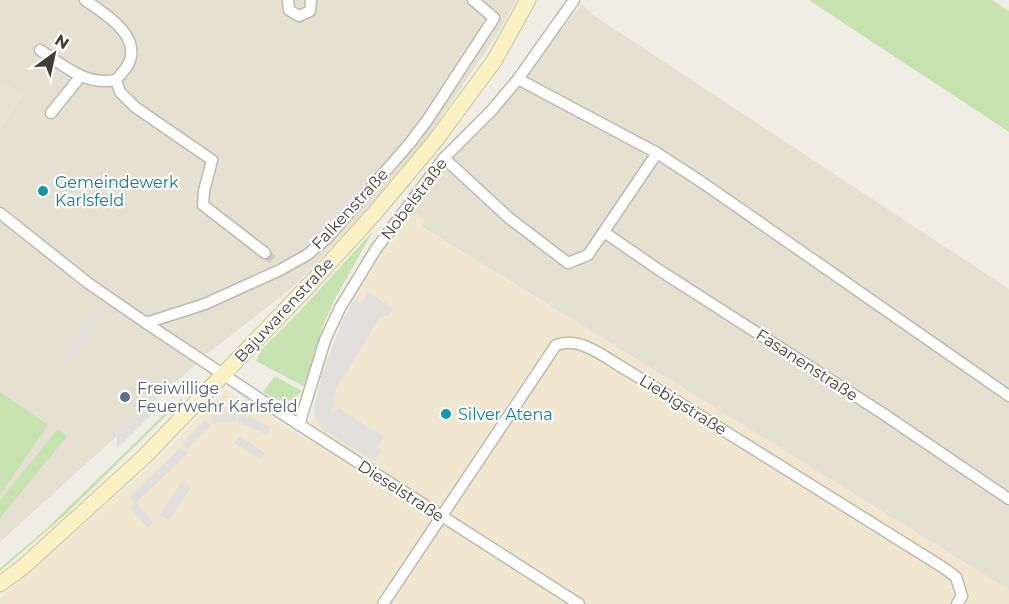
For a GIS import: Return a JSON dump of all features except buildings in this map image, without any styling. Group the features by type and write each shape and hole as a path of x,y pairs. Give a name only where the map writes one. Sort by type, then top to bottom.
{"main road":[{"name":"Bajuwarenstraße","path":"0,584 23,567 145,456 358,231 435,141 494,61 528,0"}],"street":[{"path":"40,50 80,77 105,81 116,80 129,63 128,39 121,27 85,0"},
{"path":"288,0 289,10 299,16 310,11 311,0"},
{"name":"Falkenstraße","path":"146,323 205,304 273,261 307,255 328,237 428,118 494,18 473,0"},
{"name":"Nobelstraße","path":"299,425 325,340 340,308 376,249 444,158 492,110 518,79 574,0"},
{"path":"51,113 80,77"},
{"path":"518,79 657,153 724,197 1009,396"},
{"path":"116,80 120,92 135,107 212,160 203,205 273,261"},
{"path":"444,158 509,218 568,263 588,255 657,153"},
{"path":"0,213 88,283 224,374"},
{"name":"Fasanenstraße","path":"604,232 659,270 882,413 1009,500"},
{"name":"Liebigstraße","path":"442,517 556,345 567,340 580,343 630,372 944,568 956,577 962,596 957,604"},
{"name":"Dieselstraße","path":"224,374 299,425 579,604"},
{"path":"383,604 442,517"}],"shaded area":[{"path":"0,0 517,0 428,137 355,222 293,287 207,354 0,542"},
{"path":"582,4 593,15 1009,289 1009,590 421,226 410,210"},
{"path":"0,79 24,96 0,130"},
{"path":"410,210 426,220 422,227 1009,590 1009,604 0,604 0,598 160,457 226,390 303,437 314,415 322,374 342,322 366,279"},
{"path":"368,292 393,308 389,315 380,317 336,389 331,417 338,408 384,437 377,447 381,450 374,462 322,428 314,415 322,374 342,322 354,300 361,304"},
{"path":"98,309 104,313 65,364 61,361"},
{"path":"151,403 151,415 117,449 117,434"},
{"path":"236,412 237,419 240,413 271,427 267,435 237,421 212,424 211,416"},
{"path":"205,420 211,426 188,449 182,444"},
{"path":"239,436 265,453 261,460 234,443"},
{"path":"181,447 188,453 136,503 153,522 147,527 130,508 135,503 129,497"},
{"path":"182,481 191,487 169,521 160,515"}],"green space":[{"path":"809,0 992,0 1009,11 1009,132"},
{"path":"373,231 324,323 305,387 256,361 262,349"},
{"path":"274,377 302,391 288,401 274,398 263,392"},
{"path":"0,392 48,425 0,495"},
{"path":"180,399 183,399 64,516 0,571 0,568 45,530"},
{"path":"58,429 67,436 0,518 0,500"}],"tunnel":[{"path":"265,253 274,261"}],"place":[{"name":"Gemeindewerk Karlsfeld","path":"43,191"},
{"name":"Freiwillige Feuerwehr Karlsfeld","path":"125,397"},
{"name":"Silver Atena","path":"446,414"}]}
